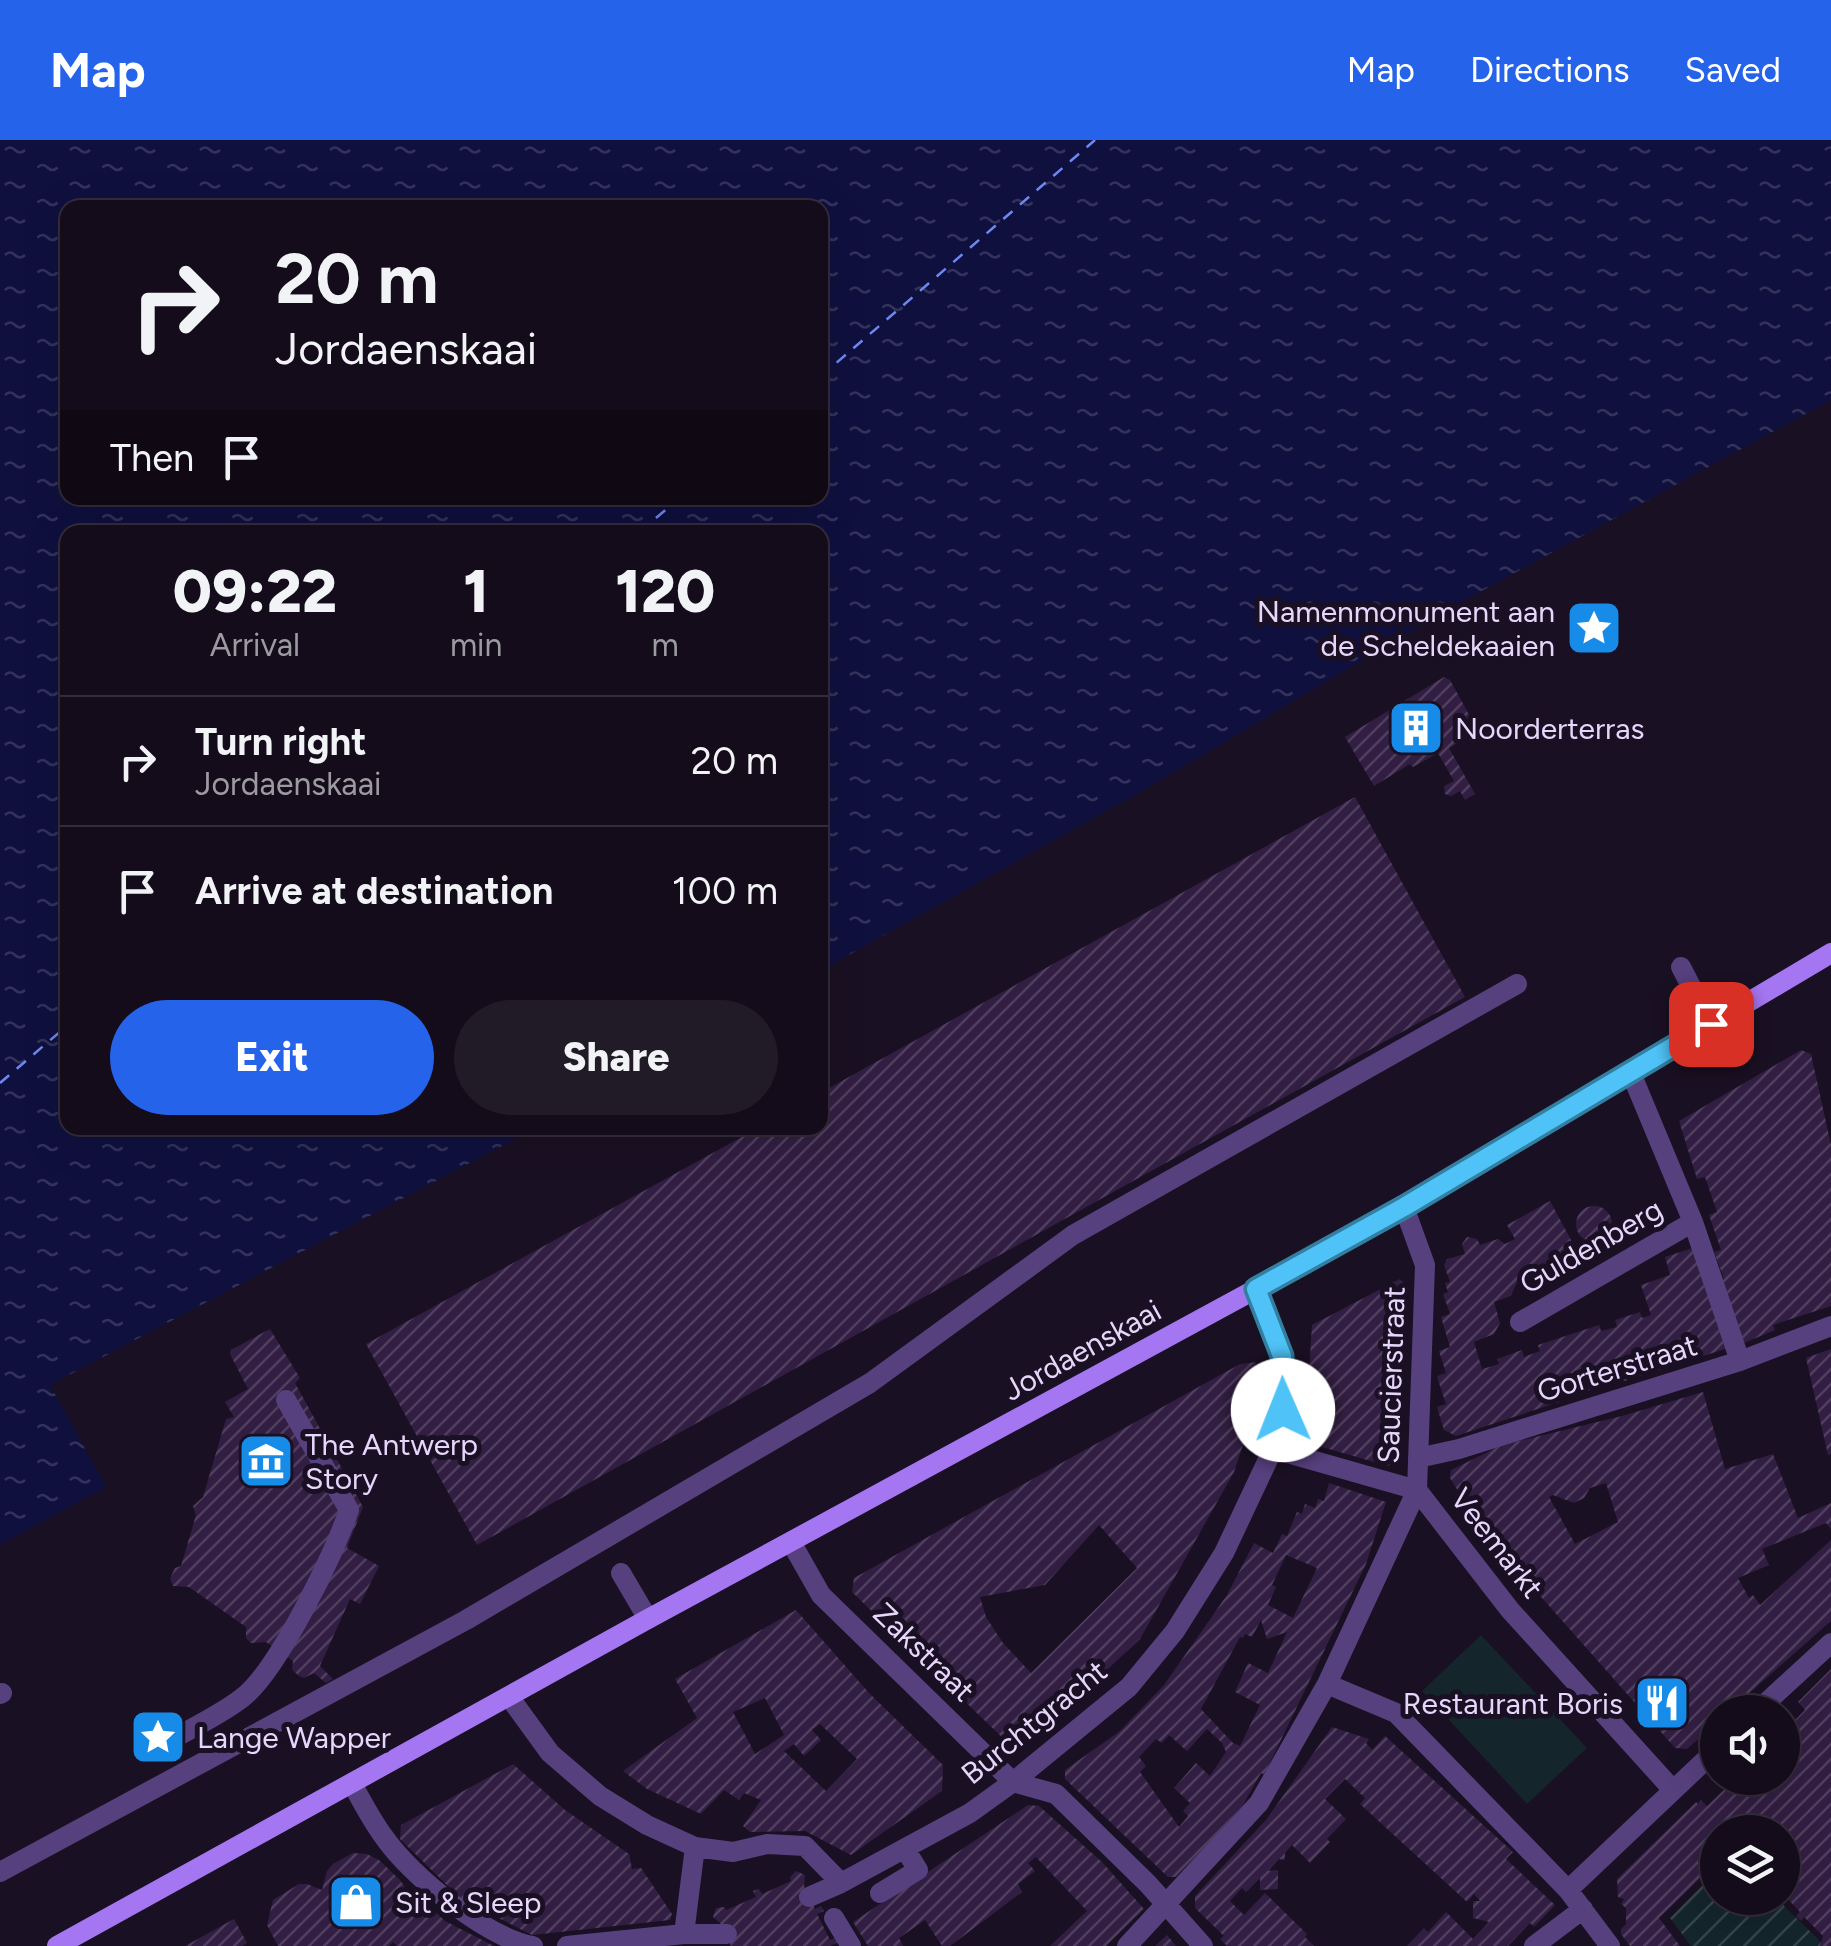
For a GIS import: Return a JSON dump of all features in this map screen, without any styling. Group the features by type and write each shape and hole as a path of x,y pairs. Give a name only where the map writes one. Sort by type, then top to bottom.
{"street":[{"name":"Jordaenskaai","path":"57,1946 1404,1207 1831,953"},
{"path":"1681,967 1711,1024"},
{"path":"0,1872 466,1620 870,1383 1074,1235 1517,984"},
{"name":"Guldenberg","path":"1631,1072 1693,1222 1740,1361"},
{"name":"Saucierstraat","path":"1404,1207 1424,1264 1417,1490"},
{"name":"Guldenberg","path":"1520,1322 1693,1222"},
{"name":"Burchtgracht","path":"810,1897 842,1884 970,1812 1014,1782 1129,1687 1175,1631 1224,1554 1274,1450 1283,1410 1282,1356 1256,1289"},
{"name":"Gorterstraat","path":"1418,1458 1459,1449 1740,1361 1831,1326"},
{"path":"155,1748 250,1690 272,1660 339,1539 348,1510 286,1400"},
{"path":"1274,1450 1417,1490"},
{"name":"Veemarkt","path":"1127,1946 1259,1802 1326,1684 1417,1490 1510,1610 1673,1790"},
{"name":"Zakstraat","path":"791,1542 821,1596 1014,1782 1056,1794 1203,1946"},
{"path":"621,1573 648,1620"},
{"path":"1774,1695 1831,1643"},
{"path":"1326,1684 1396,1713 1568,1890 1610,1946"},
{"path":"510,1698 550,1753 600,1796 648,1824 694,1847 733,1852 767,1844 805,1846 842,1884"},
{"path":"1568,1890 1700,1765"},
{"path":"352,1784 385,1840 454,1907 501,1934 533,1946"},
{"path":"684,1934 694,1847"},
{"path":"880,1893 918,1870 904,1849"},
{"path":"1534,1946 1584,1910"},
{"path":"834,1918 851,1946"},
{"path":"566,1946 684,1934 726,1934"}],"shaded area":[{"path":"1481,1635 1587,1748 1527,1804 1422,1691"},
{"path":"1700,1887 1700,1915 1793,1915 1822,1943 1691,1946 1670,1918"}],"water":[{"path":"0,140 1831,140 1831,400 1454,606 1137,794 828,967 828,525 60,525 60,1135 523,1135 50,1385 106,1487 0,1545"}],"building":[{"name":"Noorderterras","path":"1444,677 1450,680 1473,722 1471,735 1449,748 1475,794 1465,800 1460,791 1451,796 1445,794 1444,786 1454,781 1438,753 1413,767 1410,764 1374,786 1345,737"},
{"path":"1355,797 1465,997 477,1545 366,1344 745,1135 828,1135 828,1089"},
{"path":"1801,1050 1811,1054 1831,1145 1831,1306 1773,1325 1775,1330 1744,1343 1615,1384 1613,1379 1580,1394 1579,1390 1557,1397 1559,1402 1456,1436 1444,1430 1437,1407 1446,1404 1437,1376 1446,1373 1439,1351 1450,1347 1441,1317 1450,1314 1443,1294 1448,1292 1445,1283 1450,1282 1444,1265 1447,1259 1465,1254 1462,1244 1467,1237 1477,1239 1480,1245 1498,1239 1505,1244 1515,1239 1507,1225 1550,1201 1585,1266 1565,1277 1561,1269 1538,1280 1534,1274 1516,1284 1511,1296 1494,1302 1500,1323 1494,1334 1474,1342 1482,1369 1499,1364 1497,1359 1522,1350 1524,1357 1540,1351 1538,1345 1599,1325 1601,1331 1617,1327 1615,1320 1640,1312 1642,1318 1651,1315 1641,1285 1670,1275 1665,1257 1696,1247 1709,1284 1724,1279 1714,1252 1721,1250 1709,1215 1717,1212 1705,1177 1697,1179 1679,1121"},
{"path":"1594,1206 1607,1211 1612,1224 1607,1237 1594,1242 1581,1237 1576,1224 1581,1211"},
{"path":"1400,1279 1406,1285 1403,1346 1399,1346 1399,1358 1396,1357 1393,1402 1398,1414 1396,1460 1388,1466 1308,1443 1305,1438 1312,1325"},
{"path":"270,1329 300,1378 295,1383 363,1507 347,1548 379,1566 360,1604 350,1599 320,1666 333,1679 326,1683 314,1673 299,1676 292,1670 293,1661 266,1642 251,1643 246,1638 246,1627 189,1587 173,1586 170,1578 175,1568 181,1566 196,1515 193,1506 203,1497 226,1419 234,1417 225,1402 248,1389 231,1350"},
{"path":"1831,1349 1831,1454 1828,1455 1806,1358"},
{"path":"1256,1362 1255,1409 1234,1472 1140,1639 1025,1746 1012,1747 852,1592 854,1578 1240,1364","holes":["1099,1525 1137,1568 1031,1673 1003,1643 986,1617 980,1597 1045,1585"]},
{"path":"1703,1392 1725,1469 1773,1454 1798,1518 1831,1503 1831,1529 1826,1523 1762,1549 1769,1565 1738,1578 1749,1598 1753,1595 1760,1605 1831,1540 1831,1621 1747,1695 1700,1695 1700,1738 1687,1749 1675,1748 1542,1598 1468,1507 1450,1478 1451,1470 1502,1445","holes":["1606,1483 1618,1522 1575,1544 1549,1497 1574,1503 1584,1498 1590,1488"]},
{"path":"1329,1483 1386,1502 1366,1564 1264,1775 1261,1773 1243,1805 1201,1852 1176,1877 1168,1877 1065,1779 1065,1770 1120,1731 1164,1685 1227,1595 1254,1543 1273,1553 1282,1534 1287,1536 1297,1512 1302,1514 1305,1504 1315,1508 1318,1499 1324,1501","holes":["1286,1555 1317,1568 1293,1618 1268,1605 1276,1587 1272,1585","1261,1620 1267,1639 1287,1632 1268,1673 1248,1663 1235,1692 1260,1705 1240,1746 1201,1709 1240,1637 1252,1637","1207,1729 1226,1752 1210,1776 1196,1763 1174,1788 1190,1803 1183,1811 1188,1816 1179,1827 1140,1772 1146,1766 1139,1757 1156,1739 1162,1743 1169,1735 1187,1751"]},
{"path":"796,1610 870,1694 943,1765 942,1791 851,1855 805,1831 750,1832 743,1826 761,1800 744,1793 739,1800 724,1790 701,1814 647,1789 623,1771 697,1718 675,1679","holes":["765,1698 784,1735 755,1754 733,1712","820,1724 857,1759 826,1791 784,1751 794,1744 804,1756 821,1740 812,1730"]},
{"path":"1831,1669 1831,1946 1820,1946 1823,1936 1804,1917 1801,1921 1796,1916 1800,1915 1800,1815 1700,1815 1700,1878 1659,1918 1680,1946 1630,1946 1621,1934 1626,1924 1626,1908 1621,1904 1624,1899 1618,1897 1617,1879 1696,1802 1701,1800 1707,1806 1719,1795 1800,1795 1800,1715 1805,1710 1800,1700"},
{"path":"1332,1727 1369,1739 1366,1743 1372,1750 1385,1736 1513,1852 1506,1859 1555,1905 1508,1946 1407,1946 1424,1928 1428,1932 1446,1912 1473,1939 1489,1922 1473,1918 1473,1901 1480,1901 1474,1894 1467,1902 1360,1804 1365,1798 1345,1779 1325,1799 1346,1819 1327,1839 1330,1842 1310,1863 1292,1845 1285,1860 1279,1859 1268,1871 1278,1870 1278,1889 1260,1890 1260,1878 1246,1892 1242,1888 1230,1901 1244,1915 1265,1893 1307,1934 1305,1937 1314,1946 1227,1946 1220,1939 1224,1936 1195,1908 1195,1896 1266,1820"},
{"path":"513,1764 565,1810 629,1854 632,1869 641,1868 672,1914 670,1920 532,1935 460,1898 400,1839 401,1825"},
{"path":"1028,1805 1039,1806 1102,1862 1144,1909 1106,1946 1050,1946 1087,1911 1036,1857 1028,1863 1035,1871 1018,1884 1022,1892 950,1946 942,1946 925,1920 899,1938 903,1946 868,1946 853,1922"},
{"path":"353,1853 379,1860 421,1908 427,1904 445,1921 494,1946 397,1946 393,1942 389,1946 278,1946 267,1925 273,1900 299,1884 322,1890 327,1871"},
{"path":"796,1871 805,1875 804,1886 815,1909 821,1906 824,1911 817,1914 830,1940 836,1937 838,1942 830,1946 731,1946 713,1917 716,1908 726,1910 756,1897 753,1891 759,1889 762,1894 791,1881"},
{"path":"234,1919 247,1943 242,1946 185,1946"},
{"path":"1167,1935 1176,1946 1155,1946"}],"ferry route":[{"path":"828,370 1095,140"},
{"path":"647,525 672,505"},
{"path":"0,1083 60,1032"}],"place":[{"name":"Namenmonument aan de Scheldekaaien","path":"1594,628"},
{"name":"Noorderterras","path":"1416,728"},
{"name":"The Antwerp Story","path":"266,1461"},
{"name":"Restaurant Boris","path":"1662,1703"},
{"name":"Lange Wapper","path":"158,1737"},
{"name":"Sit & Sleep","path":"356,1902"}],"route":[{"path":"1283,1410 1282,1356 1256,1289 1404,1207 1711,1024"}]}
